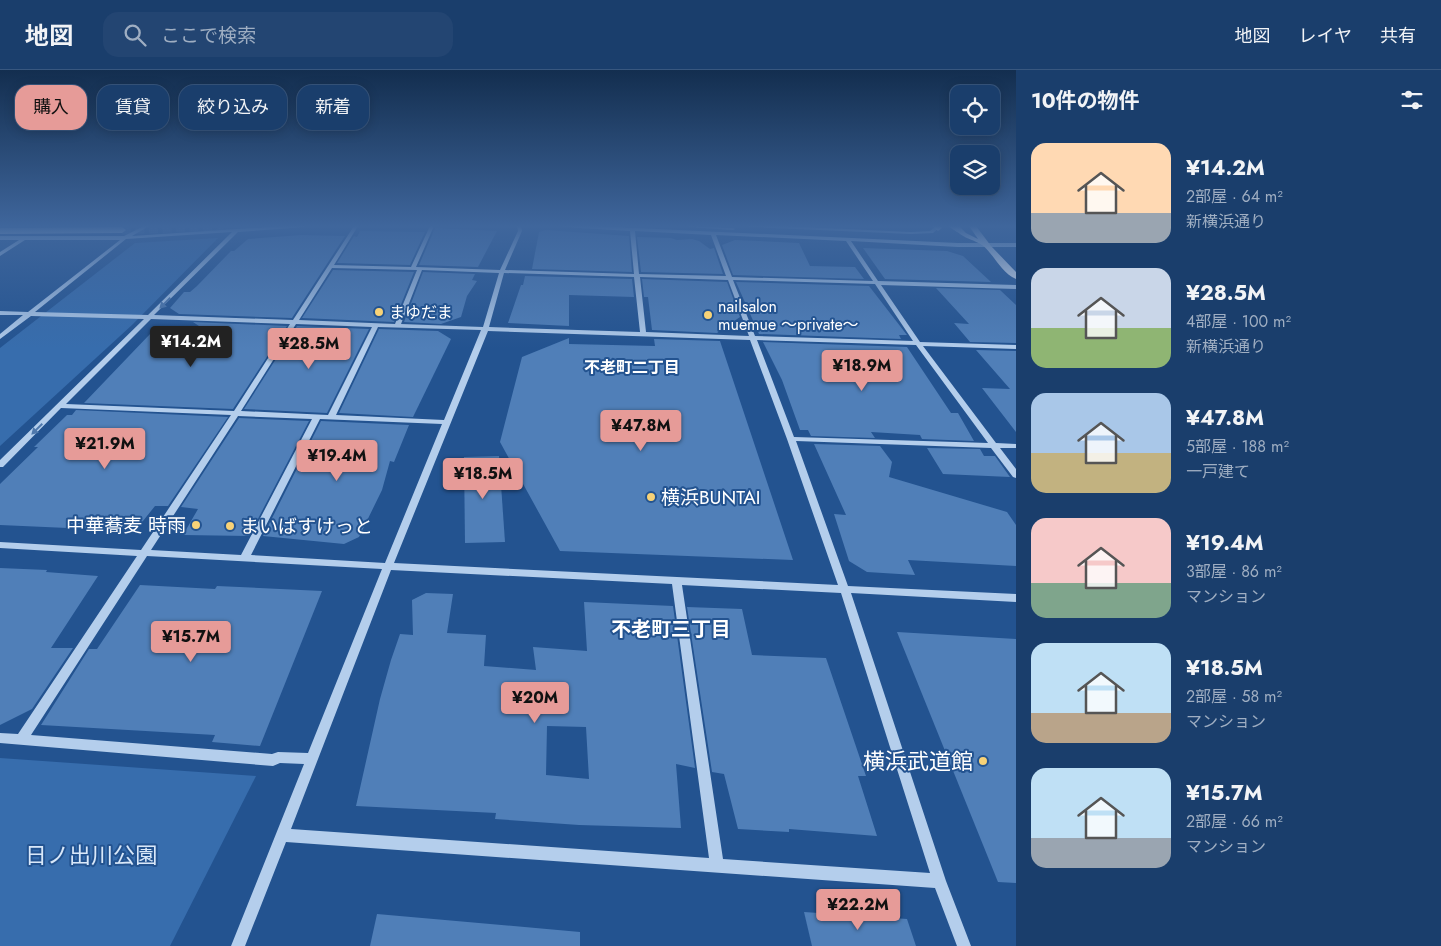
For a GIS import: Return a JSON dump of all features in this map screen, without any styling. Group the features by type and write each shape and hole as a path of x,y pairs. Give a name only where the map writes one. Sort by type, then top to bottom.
{"main road":[{"path":"1006,267 1016,277"}],"street":[{"path":"0,337 84,267"},
{"path":"0,465 200,267"},
{"path":"21,740 236,413 329,267"},
{"path":"367,267 1016,287"},
{"path":"238,946 388,567 485,329 504,267"},
{"path":"635,267 643,334"},
{"path":"725,267 791,439 844,590 939,881 964,946"},
{"path":"866,267 918,344 1016,475"},
{"path":"397,326 420,268"},
{"path":"0,313 151,316 1016,347"},
{"path":"331,417 376,325"},
{"path":"60,406 447,422"},
{"path":"244,559 317,417"},
{"path":"791,439 1016,446"},
{"path":"0,545 388,567 1016,598"},
{"path":"677,582 717,866"},
{"path":"0,738 273,760 278,757 312,759"},
{"path":"282,836 939,881"}],"green space":[{"path":"104,267 189,267 132,325 0,446 0,348"},
{"name":"日ノ出川公園","path":"0,758 256,776 170,946 0,946"}],"building":[{"path":"216,267 325,267 292,318 179,314 170,308 184,292 190,292"},
{"path":"532,267 632,267 632,272 532,269"},
{"path":"640,267 721,267 723,274 641,272"},
{"path":"730,267 855,267 864,279 733,275"},
{"path":"876,267 975,267 991,282 885,279"},
{"path":"333,270 414,272 394,322 302,318"},
{"path":"423,272 475,274 472,280 477,281 467,296 461,317 441,324 404,322"},
{"path":"525,276 632,279 634,297 569,295 569,326 508,323"},
{"path":"642,279 727,282 740,317 717,333 652,330 648,297 644,297"},
{"path":"736,282 869,286 907,335 899,335 901,339 759,334"},
{"path":"936,288 1000,290 1016,305 1016,343 970,342 954,323 969,324"},
{"path":"193,322 287,326 233,409 84,403 151,333 214,336"},
{"path":"297,326 369,329 327,413 244,409"},
{"path":"379,329 438,331 451,339 413,417 339,413"},
{"name":"横浜BUNTAI","path":"569,338 569,344 655,346 654,339 720,341 793,560 560,551 500,442 522,357"},
{"path":"763,342 907,347 951,413 958,413 974,441 922,439 920,435 871,432 875,438 811,436 808,430 800,430 782,380"},
{"path":"976,350 1016,351 1016,432 982,388 1010,389"},
{"path":"76,410 228,417 168,506 155,506 135,531 0,525 0,484 38,447 34,447 67,415 72,415"},
{"path":"239,418 309,421 249,536 183,535 198,509 181,507"},
{"path":"321,421 409,425 394,462 390,461 382,490 359,537 344,544 263,536"},
{"path":"814,444 880,446 892,462 889,477 1007,512 1016,525 1016,566 908,560 915,575 867,572 849,561 834,514 846,515"},
{"path":"927,448 980,449 984,456 995,456 1010,477 943,474"},
{"path":"499,456 505,542 465,543 464,457"},
{"path":"0,568 47,570 46,572 98,576 51,648 73,648 32,709 0,725"},
{"path":"140,585 215,589 217,586 322,591 260,746 212,742 215,735 41,725 89,649 97,649"},
{"path":"426,593 453,594 447,633 486,635 484,666 536,670 533,647 587,651 584,602 673,606 695,768 676,764 681,828 579,825 495,819 496,813 356,806 380,699 391,660 400,634 413,635 412,600","holes":["547,726 586,727 589,779 546,775"]},
{"path":"687,607 742,609 752,655 826,658 866,776 858,776 877,836 789,829 789,832 738,829 724,774 712,772"},
{"name":"横浜武道館","path":"897,632 1016,639 1016,883 998,882"},
{"path":"804,912 907,919 916,946 812,946"},
{"path":"377,914 580,932 580,946 370,946"}],"place":[{"name":"まゆだま","path":"379,312"},
{"name":"nailsalon muemue ～private～","path":"708,315"},
{"name":"横浜BUNTAI","path":"651,497"},
{"name":"中華蕎麦 時雨","path":"196,525"},
{"name":"まいばすけっと","path":"230,526"},
{"name":"横浜武道館","path":"983,761"}],"district":[{"name":"不老町二丁目","path":"632,367"},
{"name":"不老町三丁目","path":"671,629"}]}
